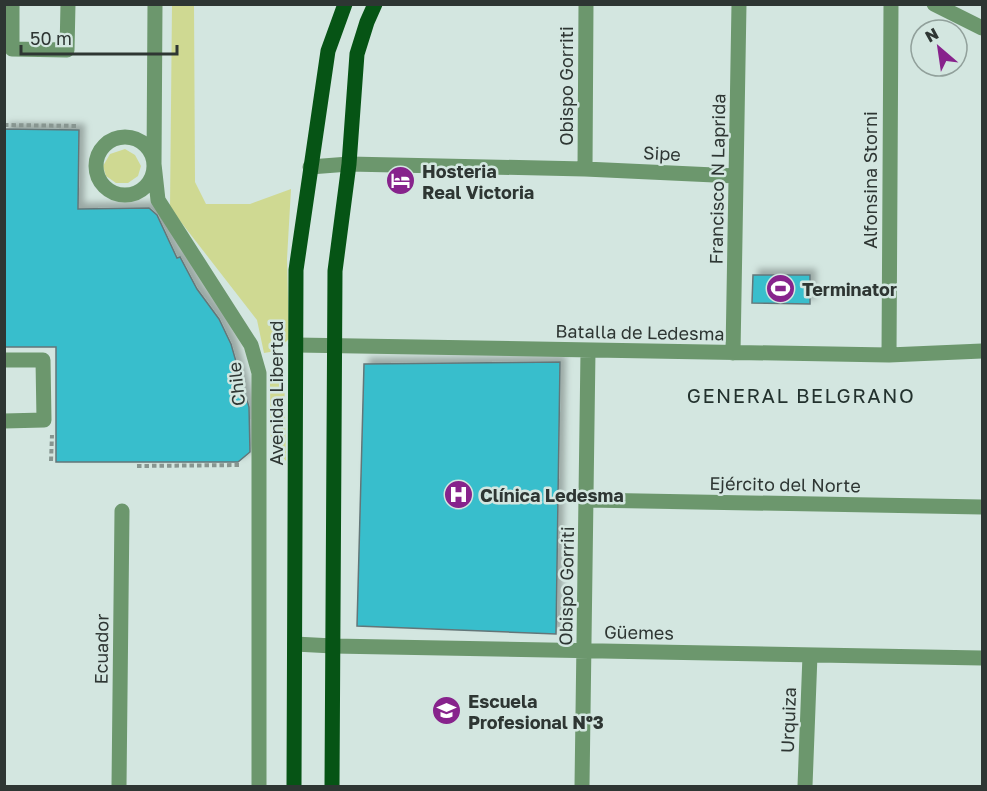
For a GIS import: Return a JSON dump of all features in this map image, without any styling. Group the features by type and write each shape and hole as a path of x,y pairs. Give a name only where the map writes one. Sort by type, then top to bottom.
{"main road":[{"name":"Avenida Libertad","path":"294,786 296,270 328,51 345,4"},
{"path":"332,786 335,271 349,164 357,54 375,4"}],"street":[{"path":"12,4 12,49 67,50 68,4"},
{"name":"Chile","path":"155,4 154,164 158,200 251,345 259,373 259,786"},
{"name":"Obispo Gorriti","path":"585,169 586,4"},
{"name":"Francisco N Laprida","path":"733,353 740,4"},
{"name":"Alfonsina Storni","path":"889,355 891,4"},
{"path":"934,4 982,28"},
{"name":"Sipe","path":"310,167 349,164 585,169 736,176"},
{"name":"Batalla de Ledesma","path":"296,345 889,355 982,351"},
{"name":"Obispo Gorriti","path":"582,786 588,351"},
{"path":"4,360 43,360 45,420 4,421"},
{"name":"Ejército del Norte","path":"586,500 982,507"},
{"name":"Ecuador","path":"119,786 122,511"},
{"name":"Güemes","path":"295,644 982,658"},
{"name":"Urquiza","path":"806,786 810,655"}],"path":[{"path":"4,125 79,126"},
{"path":"51,461 52,431"},
{"path":"137,466 259,464"}],"green space":[{"path":"172,5 194,5 195,182 206,204 250,204 291,189 287,259 289,339 276,351 264,353 257,320 170,208"},
{"path":"125,149 135,155 141,166 138,176 128,183 116,183 106,176 103,166 110,154"},
{"path":"284,369 286,461 271,444 270,383"}],"building":[{"path":"4,129 79,130 78,209 149,208 157,215 177,258 180,257 197,289 219,319 231,344 249,407 250,452 238,462 56,462 56,347 4,347"},
{"name":"Terminator","path":"753,275 810,275 810,304 752,303"},
{"name":"Clínica Ledesma","path":"560,362 556,634 357,626 364,364"}],"place":[{"name":"Hosteria Real Victoria","path":"401,181"},
{"name":"Terminator","path":"781,289"},
{"name":"Clínica Ledesma","path":"459,495"},
{"name":"Escuela Profesional Nº3","path":"447,711"}],"district":[{"name":"GENERAL BELGRANO","path":"801,395"}]}
